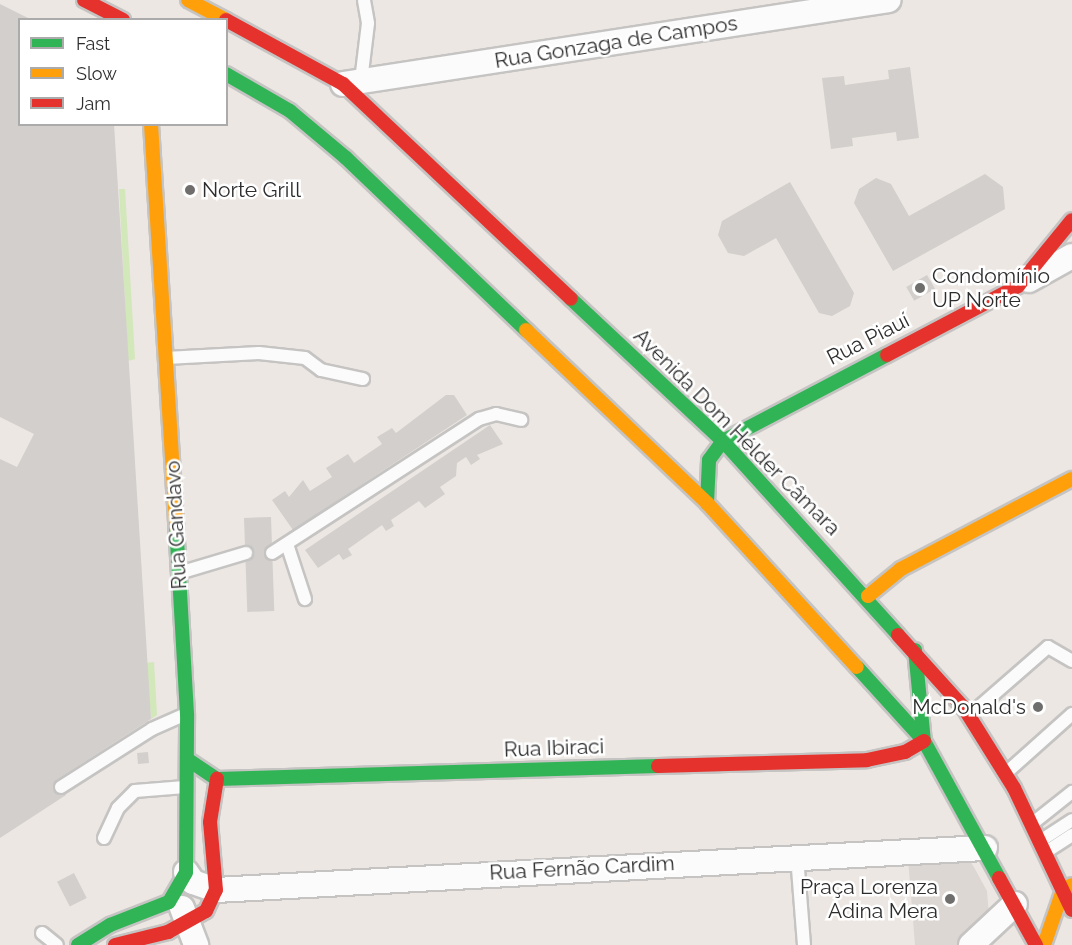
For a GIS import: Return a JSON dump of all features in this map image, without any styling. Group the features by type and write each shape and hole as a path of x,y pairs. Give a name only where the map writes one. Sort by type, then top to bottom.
{"main road":[{"path":"84,0 107,14"},
{"name":"Avenida Dom Hélder Câmara","path":"188,0 222,18"},
{"name":"Avenida Dom Hélder Câmara","path":"228,21 352,82 723,441 868,596 970,716 1005,774 1042,847 1067,888 1072,910"},
{"path":"237,46 312,63"},
{"path":"228,75 290,111 346,158 707,503 924,741 985,848 1036,945"},
{"name":"Rua Gandavo","path":"151,126 187,714 187,786 182,883"},
{"name":"Rua Piauí","path":"723,441 1018,286 1072,220"},
{"path":"707,503 709,460 723,441"},
{"path":"868,596 901,569 1072,479"},
{"path":"915,650 924,741"},
{"name":"Rua Ibiraci","path":"217,779 867,760 905,752 924,741"},
{"path":"115,945 191,934 216,890 210,813 217,779 187,759"},
{"path":"78,945 182,883"},
{"path":"1044,945 1067,888"}],"street":[{"name":"Rua Gonzaga de Campos","path":"352,82 889,0"},
{"path":"1018,286 1072,256"},
{"name":"Rua Fernão Cardim","path":"182,883 193,882 216,890 797,855 985,848"},
{"name":"Rua Gandavo","path":"182,883 191,934"},
{"path":"971,945 1015,904"}],"lane":[{"path":"352,82 368,23 364,0"},
{"path":"166,358 259,353 305,358 321,370 363,379"},
{"path":"272,553 479,419 496,414 521,420"},
{"path":"287,544 305,599"},
{"path":"179,573 246,553"},
{"path":"970,716 1048,647 1072,661"},
{"path":"61,787 152,729 187,714"},
{"path":"1005,774 1072,714"},
{"path":"104,838 118,808 135,791 187,786"},
{"path":"1032,825 1067,796"},
{"path":"1042,847 1072,820"},
{"path":"1042,847 1072,835"},
{"path":"797,855 804,945"},
{"path":"42,933 57,945"}],"green space":[{"path":"119,189 125,189 135,359 128,361"},
{"path":"154,662 157,715 151,719 146,663"}],"shaded area":[{"name":"Praça Lorenza Adina Mera","path":"908,859 970,861 975,869 987,891 989,916 961,945 915,945"}],"building":[{"path":"0,4 28,18 18,18 18,126 114,126 151,719 56,780 66,795 0,838 0,459 17,467 34,434 0,417"},
{"path":"910,67 919,138 897,141 896,132 852,138 853,146 831,149 822,78 844,76 845,85 889,79 888,70"},
{"path":"985,174 1003,187 1005,209 893,271 854,203 859,189 876,178 891,184 909,216"},
{"path":"790,182 854,293 850,306 832,316 819,313 776,238 744,256 728,253 718,235 722,221"},
{"name":"Condomínio UP Norte","path":"927,275 935,289 914,301 906,287"},
{"path":"446,395 454,395 467,415 293,530 272,500 285,491 289,497 303,480 310,491 332,477 326,468 348,454 354,463 382,444 377,437 392,428 396,433"},
{"path":"490,425 503,444 477,455 480,459 471,465 466,457 457,463 456,476 440,487 445,494 425,508 419,501 391,520 394,526 386,531 382,525 348,549 352,555 343,560 339,554 318,568 305,550"},
{"path":"271,517 274,611 247,612 244,518"},
{"path":"148,752 149,763 138,764 137,753"},
{"path":"74,873 87,898 70,907 57,882"}],"traffic: fast":[{"path":"228,75 290,111 346,158 526,330"},
{"path":"571,299 723,441 898,635"},
{"path":"707,503 709,460 723,441 887,355"},
{"path":"78,945 110,925 169,902 186,872 187,714 176,526"},
{"path":"915,650 924,741"},
{"path":"857,667 924,741 999,878"},
{"path":"187,759 217,779 658,766"}],"traffic: slow":[{"path":"188,0 222,18"},
{"path":"151,126 176,526"},
{"path":"526,330 707,503 857,667"},
{"path":"868,596 901,569 1072,479"},
{"path":"1044,945 1063,890 1072,885"}],"traffic: jam":[{"path":"84,0 119,18"},
{"path":"228,21 343,84 571,299"},
{"path":"887,355 1018,286 1072,220"},
{"path":"898,635 964,708 1014,788 1072,910"},
{"path":"658,766 867,760 905,752 924,741"},
{"path":"115,945 168,932 206,911 216,890 210,822 217,779"},
{"path":"999,878 1036,945"}],"place":[{"name":"Norte Grill","path":"190,190"},
{"name":"Condomínio UP Norte","path":"920,288"},
{"name":"McDonald's","path":"1038,707"},
{"name":"Praça Lorenza Adina Mera","path":"950,899"}]}
